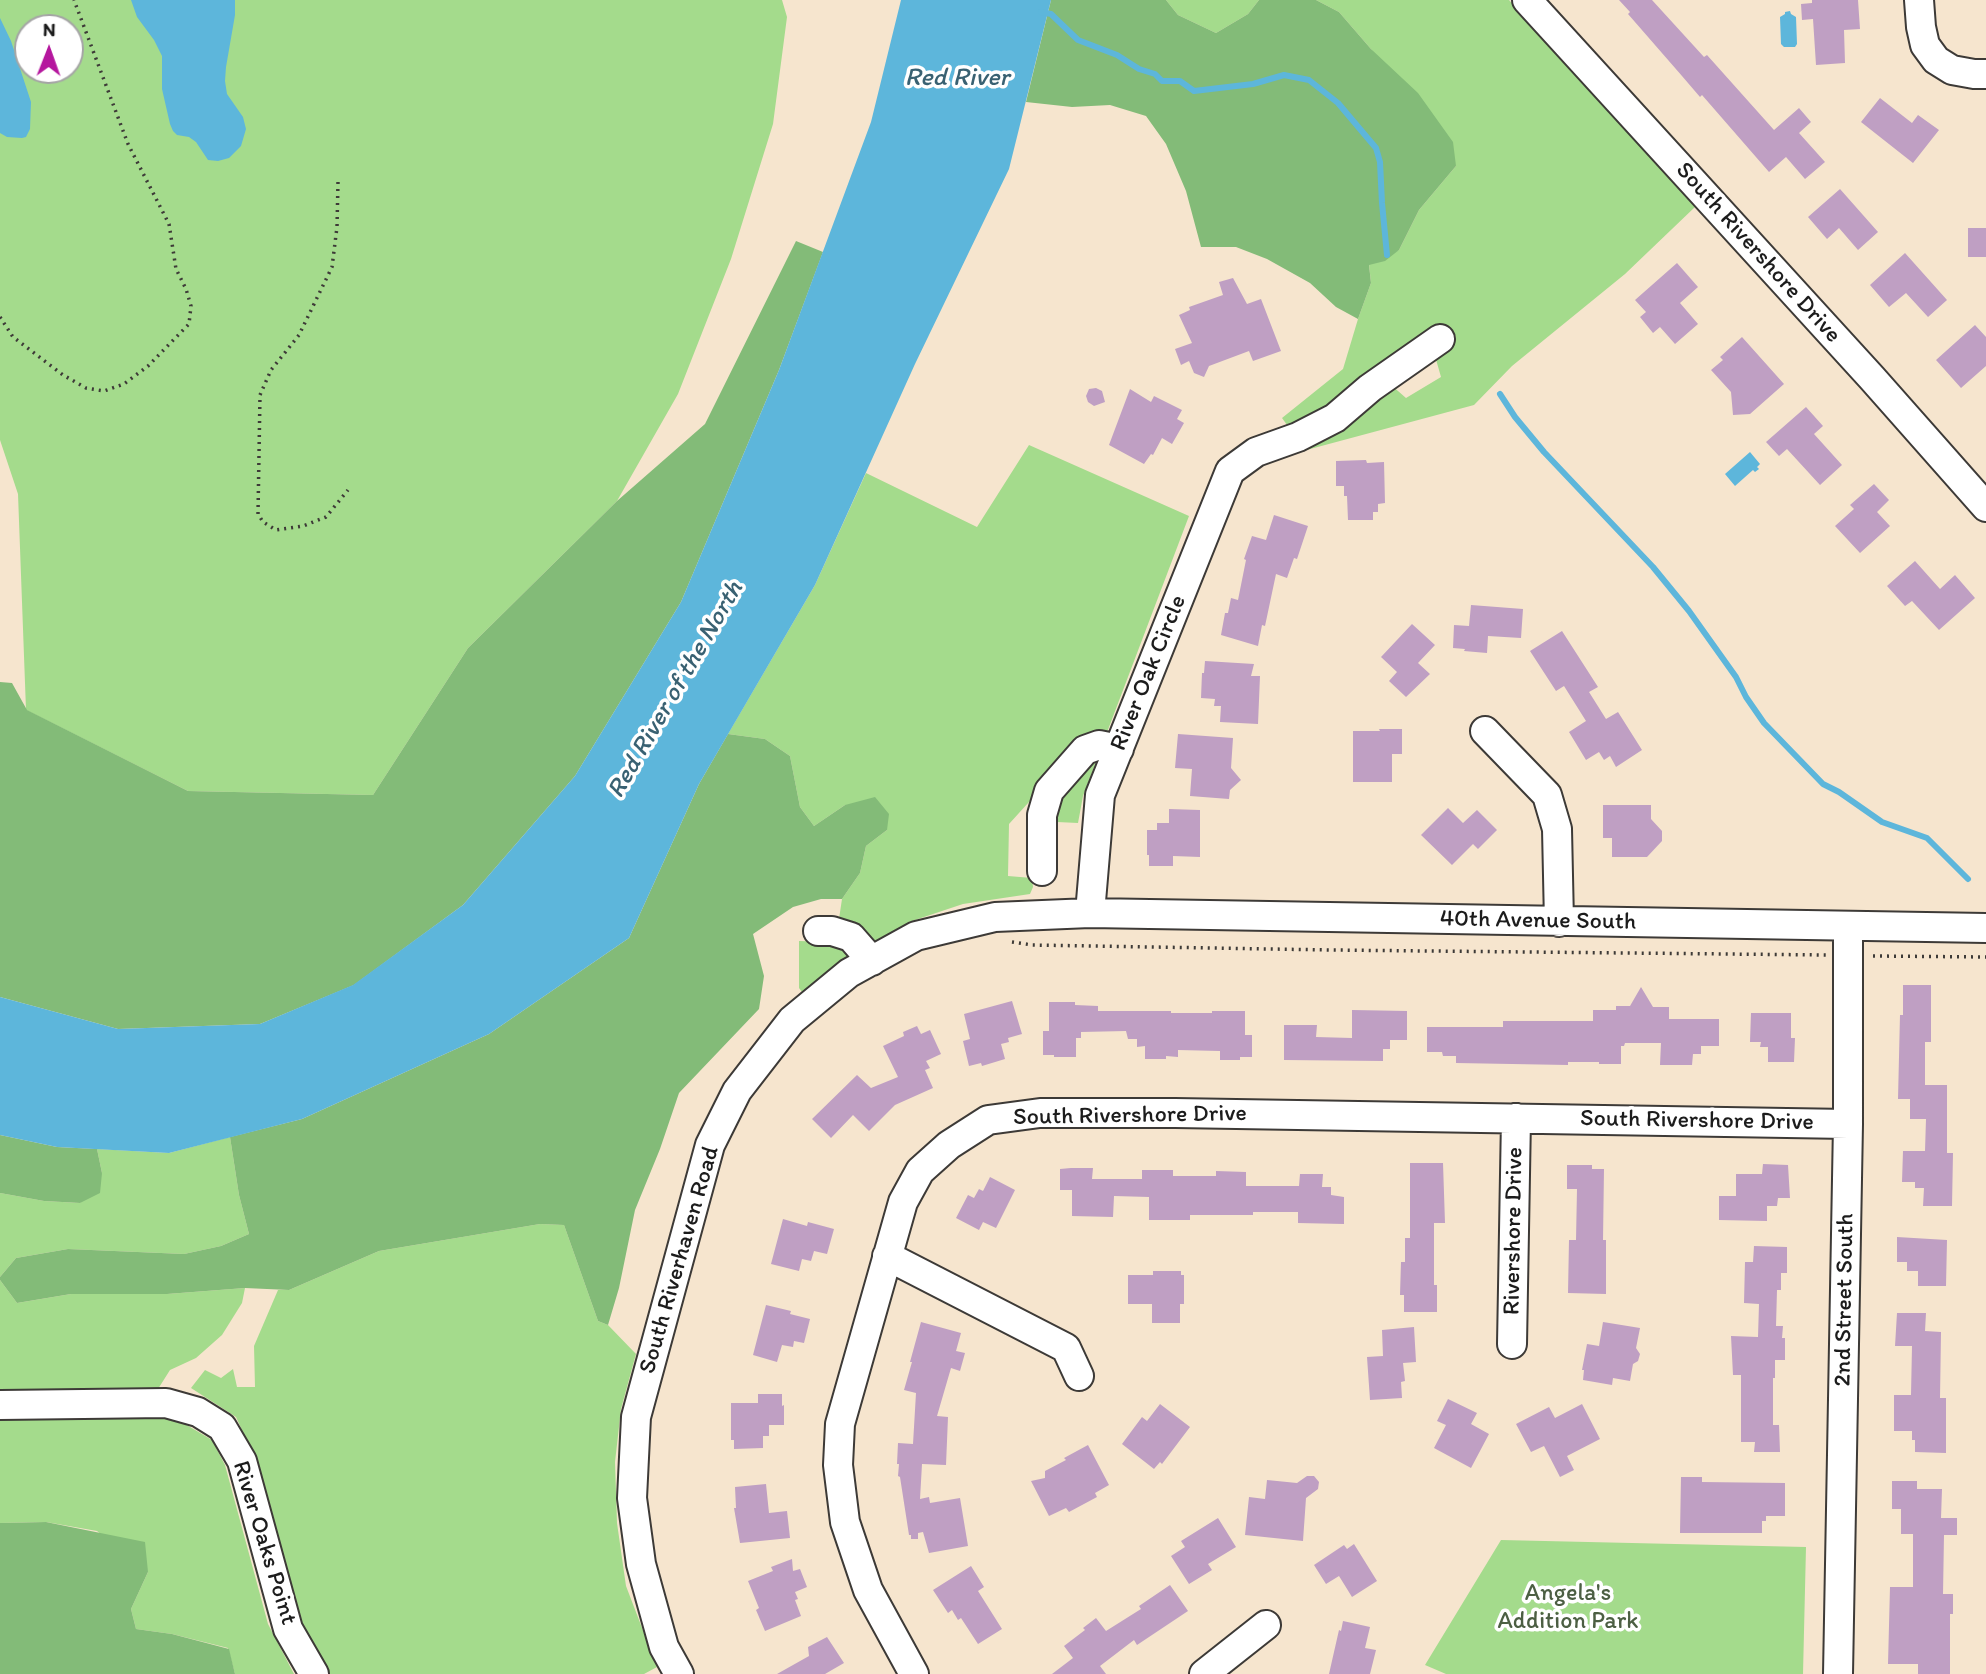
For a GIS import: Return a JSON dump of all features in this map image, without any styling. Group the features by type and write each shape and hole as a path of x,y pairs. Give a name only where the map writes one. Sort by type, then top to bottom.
{"street":[{"name":"South Rivershore Drive","path":"1527,0 1863,368 1986,507"},
{"path":"1919,0 1925,45 1936,61 1952,70 1986,74"},
{"name":"River Oak Circle","path":"1090,913 1100,795 1230,471 1256,452 1298,437 1335,418 1370,388 1440,339"},
{"path":"1485,731 1547,795 1557,829 1559,922"},
{"path":"1042,870 1042,815 1049,791 1085,750 1099,745 1119,749"},
{"name":"40th Avenue South","path":"1090,913 1986,928"},
{"name":"South Riverhaven Road","path":"679,1674 664,1647 641,1564 632,1498 636,1417 710,1145 737,1091 792,1020 849,973 916,936 995,917 1090,913"},
{"name":"2nd Street South","path":"1838,1674 1848,1124 1848,926"},
{"path":"817,930 851,937 872,961"},
{"name":"South Rivershore Drive","path":"914,1674 867,1590 845,1522 838,1465 840,1424 903,1202 920,1171 948,1145 988,1120 1040,1113 1848,1124"},
{"name":"Rivershore Drive","path":"1513,1344 1516,1118"},
{"path":"887,1256 1066,1348 1079,1376"},
{"name":"River Oaks Point","path":"0,1405 166,1403 198,1412 222,1427 242,1461 288,1629 314,1674"},
{"path":"1204,1674 1266,1625"}],"path":[{"path":"0,317 13,337 63,375 86,388 104,391 124,384 148,366 189,324 191,306 176,269 169,224 128,144 74,0"},
{"path":"338,182 337,227 332,267 299,335 271,370 260,395 258,514 263,522 275,530 303,526 326,517 348,490"},
{"path":"1010,941 1032,945 1331,950 1986,957"}],"green space":[{"path":"0,0 782,0 787,17 773,124 731,259 678,394 617,501 468,648 373,795 188,791 26,710 18,494 0,440"},
{"path":"1051,0 1166,0 1178,15 1216,33 1248,14 1259,0 1316,0 1339,12 1371,49 1418,93 1453,142 1456,166 1419,210 1399,250 1385,261 1369,265 1371,283 1358,319 1336,307 1310,283 1267,259 1236,247 1201,247 1186,191 1166,144 1146,116 1110,105 1072,107 1026,102"},
{"path":"1166,0 1259,0 1248,14 1216,33 1178,15"},
{"path":"1316,0 1509,0 1695,207 1625,274 1512,366 1474,405 1299,452 1390,384 1406,398 1441,377 1435,356 1290,429 1282,418 1343,369 1371,283 1369,264 1399,250 1419,210 1456,166 1371,49 1339,12"},
{"path":"796,241 823,252 779,370 681,602 575,776 463,905 354,985 260,1024 118,1029 0,997 0,682 12,683 27,710 188,791 373,795 468,648 617,501 705,424"},
{"path":"1029,445 1189,516 1106,735 1078,748 1009,824 1008,876 1032,878 1033,887 1030,894 963,904 909,922 910,926 870,945 839,919 842,899 860,873 866,846 887,830 845,805 814,826 800,807 790,756 765,739 728,734 815,585 866,473 977,527"},
{"path":"728,734 765,739 790,756 800,807 814,826 845,805 875,797 889,814 887,830 866,846 860,873 842,899 821,899 793,907 753,934 764,976 759,1009 679,1093 635,1210 619,1288 608,1325 598,1321 564,1225 540,1224 379,1251 289,1290 245,1288 167,1294 71,1294 17,1303 0,1280 16,1258 68,1249 184,1254 221,1246 249,1234 239,1195 230,1137 302,1119 489,1034 629,938 699,784"},
{"path":"1099,754 1083,796 1078,823 1057,822 1057,802"},
{"path":"799,941 831,942 854,954 802,992 799,988"},
{"path":"0,1135 57,1147 97,1149 102,1173 100,1193 80,1203 44,1201 0,1193"},
{"path":"230,1137 239,1195 249,1234 221,1246 184,1254 68,1249 16,1258 0,1277 0,1193 44,1201 80,1203 102,1173 97,1149 169,1153"},
{"path":"540,1224 564,1225 598,1321 608,1325 636,1354 621,1409 615,1462 617,1523 626,1586 657,1667 644,1674 327,1674 303,1635 251,1450 236,1417 191,1388 205,1370 221,1378 233,1369 237,1387 255,1387 254,1346 278,1290 289,1290 379,1251"},
{"path":"0,1280 17,1303 71,1294 167,1294 245,1288 242,1303 222,1335 196,1358 170,1370 158,1389 0,1391"},
{"path":"0,1416 169,1419 185,1424 212,1440 225,1465 268,1624 294,1674 235,1674 228,1648 172,1634 136,1629 131,1609 148,1572 97,1531 46,1522 0,1523"},
{"path":"46,1522 145,1542 148,1572 131,1609 136,1629 172,1634 229,1649 235,1674 0,1674 0,1523"},
{"name":"Angela's Addition Park","path":"1501,1540 1806,1547 1803,1674 1446,1674 1425,1665"}],"water":[{"path":"131,0 235,0 225,81 227,94 243,117 246,129 241,146 229,158 208,160 196,142 173,131 162,89 162,56 137,17"},
{"name":"Red River","path":"901,0 1051,0 1009,169 915,364 815,585 699,784 629,938 489,1034 302,1119 169,1153 57,1147 0,1135 0,997 118,1029 260,1024 353,985 463,905 575,776 681,602 779,370 871,122"},
{"path":"1790,11 1796,17 1797,44 1795,47 1784,47 1781,44 1780,17"},
{"path":"0,18 14,50 14,84 25,84 31,102 30,129 26,137 7,137 0,133"},
{"path":"1750,452 1760,464 1757,467 1759,469 1755,472 1753,470 1735,486 1725,474"}],"building":[{"path":"1619,0 1652,0 1704,57 1707,55 1774,130 1799,108 1811,122 1799,133 1825,162 1805,179 1786,157 1769,172 1702,95 1700,97"},
{"path":"1812,0 1858,0 1860,29 1844,30 1845,63 1816,65 1813,19 1802,20 1801,4 1812,3"},
{"path":"1880,98 1912,123 1918,115 1939,130 1913,163 1861,122"},
{"path":"1840,189 1878,232 1858,250 1839,228 1827,239 1808,217"},
{"path":"1968,228 1986,228 1986,257 1968,257"},
{"path":"1905,253 1947,300 1928,317 1906,293 1889,307 1870,285"},
{"path":"1677,263 1698,287 1680,303 1698,324 1675,344 1660,327 1653,333 1640,317 1646,312 1635,300"},
{"path":"1233,278 1247,304 1261,299 1281,351 1253,361 1249,351 1209,366 1204,377 1194,373 1189,361 1181,365 1175,349 1192,343 1179,315 1190,310 1189,307 1223,295 1219,282"},
{"path":"1975,325 1986,337 1986,366 1961,388 1936,360"},
{"path":"1742,337 1784,384 1750,414 1733,415 1731,392 1711,370 1723,360 1720,357"},
{"path":"1089,389 1102,391 1105,402 1094,406 1088,402 1086,396"},
{"path":"1130,389 1151,402 1154,396 1182,410 1177,419 1184,423 1172,444 1162,438 1153,455 1151,454 1144,464 1109,445"},
{"path":"1806,407 1823,426 1814,434 1842,465 1820,485 1787,449 1779,456 1766,442"},
{"path":"1366,460 1367,463 1384,462 1385,503 1378,504 1378,512 1373,512 1373,520 1348,520 1344,486 1336,486 1336,461"},
{"path":"1874,484 1889,500 1877,512 1890,526 1860,553 1835,526 1854,509 1850,505"},
{"path":"1274,515 1308,526 1297,559 1294,558 1287,578 1276,574 1258,646 1221,635 1231,598 1238,600 1246,560 1244,559 1252,536 1266,540"},
{"path":"1915,561 1940,589 1955,575 1975,598 1939,630 1912,601 1905,606 1887,586"},
{"path":"1471,605 1523,609 1521,638 1488,636 1487,653 1453,648 1454,625 1469,626"},
{"path":"1412,624 1435,645 1418,663 1430,674 1406,697 1389,681 1397,672 1381,657"},
{"path":"1562,631 1598,687 1589,692 1606,719 1618,712 1642,750 1616,767 1610,756 1604,760 1599,752 1586,760 1569,732 1586,721 1564,686 1556,691 1530,651"},
{"path":"1205,661 1254,664 1251,676 1260,676 1258,724 1220,722 1221,706 1214,706 1215,699 1201,698"},
{"path":"1379,729 1402,729 1402,754 1392,754 1392,782 1353,782 1353,731 1380,731"},
{"path":"1178,734 1233,738 1231,768 1241,780 1230,790 1229,799 1190,796 1192,769 1175,768"},
{"path":"1603,805 1651,805 1651,819 1662,831 1662,841 1647,857 1612,857 1612,838 1603,838"},
{"path":"1448,808 1463,823 1477,810 1497,830 1478,849 1473,844 1452,865 1421,835"},
{"path":"1169,809 1200,810 1200,857 1173,856 1173,866 1149,866 1147,830 1157,830 1157,823 1169,823"},
{"path":"1903,985 1931,985 1931,1042 1925,1042 1925,1085 1947,1085 1947,1153 1953,1153 1952,1206 1923,1206 1924,1188 1915,1188 1915,1182 1902,1182 1903,1151 1925,1151 1926,1119 1910,1119 1910,1099 1898,1099"},
{"path":"1641,987 1653,1007 1669,1007 1669,1019 1719,1019 1719,1046 1701,1046 1701,1054 1693,1054 1692,1065 1660,1065 1661,1043 1625,1043 1621,1046 1621,1064 1456,1063 1456,1056 1427,1052 1427,1027 1503,1027 1503,1021 1593,1021 1593,1010 1616,1010 1616,1006 1630,1006"},
{"path":"1012,1001 1022,1034 1008,1038 1009,1042 1001,1044 1005,1059 982,1066 981,1063 969,1066 963,1041 970,1039 964,1014"},
{"path":"1049,1002 1075,1002 1075,1005 1098,1006 1098,1011 1245,1011 1245,1035 1252,1035 1252,1057 1220,1060 1220,1051 1178,1050 1178,1057 1145,1059 1145,1046 1137,1047 1137,1039 1128,1039 1126,1031 1081,1032 1081,1038 1076,1038 1076,1057 1043,1055 1043,1031 1049,1031"},
{"path":"1352,1010 1407,1011 1407,1040 1390,1040 1390,1049 1383,1049 1383,1061 1284,1060 1284,1025 1317,1025 1316,1037 1352,1038"},
{"path":"1751,1013 1791,1013 1791,1038 1795,1038 1794,1062 1768,1062 1768,1047 1760,1047 1761,1042 1750,1042"},
{"path":"917,1026 921,1034 930,1030 941,1054 926,1061 930,1068 925,1070 933,1088 895,1105 869,1131 853,1115 831,1138 812,1119 857,1075 871,1088 898,1077 883,1046"},
{"path":"1410,1163 1443,1163 1445,1223 1434,1223 1437,1312 1404,1312 1404,1295 1400,1295 1405,1238 1410,1238"},
{"path":"1763,1164 1788,1165 1790,1198 1778,1198 1777,1206 1767,1206 1767,1221 1719,1220 1719,1196 1736,1196 1736,1174 1762,1174"},
{"path":"1567,1165 1592,1165 1592,1169 1604,1169 1603,1240 1606,1240 1606,1294 1568,1293 1569,1240 1576,1240 1577,1189 1567,1189"},
{"path":"1093,1168 1092,1179 1142,1179 1142,1170 1173,1170 1173,1176 1216,1176 1216,1171 1246,1172 1246,1186 1299,1186 1300,1174 1323,1174 1322,1187 1331,1187 1331,1195 1344,1197 1344,1224 1298,1223 1298,1212 1190,1215 1190,1220 1149,1220 1149,1197 1114,1196 1113,1217 1072,1216 1072,1190 1060,1190 1060,1169"},
{"path":"990,1177 1015,1190 996,1228 983,1222 979,1230 956,1218 968,1195 974,1198 979,1189 983,1191"},
{"path":"783,1219 807,1226 808,1222 834,1229 827,1254 814,1251 811,1261 802,1259 799,1271 771,1264"},
{"path":"1897,1237 1947,1240 1946,1286 1918,1286 1918,1271 1907,1271 1907,1262 1897,1262"},
{"path":"1754,1246 1787,1247 1787,1273 1781,1273 1781,1290 1777,1290 1776,1326 1783,1326 1785,1360 1775,1360 1773,1378 1773,1425 1779,1425 1780,1452 1754,1452 1755,1442 1741,1442 1741,1375 1733,1375 1731,1336 1758,1337 1759,1304 1744,1303 1745,1262 1753,1262"},
{"path":"1153,1271 1181,1271 1181,1275 1184,1275 1184,1304 1180,1304 1180,1323 1152,1323 1152,1304 1128,1304 1128,1275 1153,1275"},
{"path":"766,1305 810,1319 804,1343 794,1341 793,1347 782,1345 777,1362 753,1355"},
{"path":"1897,1313 1926,1313 1925,1331 1941,1332 1940,1398 1946,1398 1946,1453 1915,1452 1912,1431 1894,1431 1894,1395 1911,1395 1912,1346 1895,1346"},
{"path":"921,1322 961,1333 956,1351 965,1353 960,1371 951,1368 937,1416 948,1417 946,1465 922,1464 920,1499 929,1497 930,1503 960,1498 968,1546 929,1553 923,1532 918,1533 918,1539 911,1539 909,1535 897,1464 898,1443 913,1444 916,1393 904,1390"},
{"path":"1603,1322 1640,1328 1636,1348 1640,1354 1638,1361 1633,1364 1630,1381 1613,1378 1612,1385 1583,1380 1587,1344 1599,1346"},
{"path":"1414,1327 1416,1362 1403,1363 1405,1381 1401,1382 1402,1398 1370,1400 1367,1357 1383,1356 1382,1330"},
{"path":"758,1394 782,1394 784,1425 769,1425 769,1436 763,1436 763,1448 734,1449 734,1440 731,1440 731,1403 758,1403"},
{"path":"1448,1399 1477,1413 1471,1424 1489,1434 1471,1468 1434,1448 1446,1425 1437,1421"},
{"path":"1160,1404 1190,1427 1162,1464 1160,1462 1154,1469 1122,1444 1142,1417 1147,1421"},
{"path":"1582,1404 1600,1439 1567,1456 1574,1470 1560,1477 1544,1446 1531,1452 1516,1424 1549,1407 1555,1418"},
{"path":"1088,1445 1109,1485 1095,1493 1097,1497 1069,1512 1066,1508 1049,1516 1031,1481 1045,1478 1045,1471"},
{"path":"1307,1476 1314,1476 1319,1482 1318,1489 1306,1498 1303,1541 1245,1535 1249,1497 1265,1499 1267,1480 1297,1483"},
{"path":"1681,1477 1702,1477 1702,1482 1785,1483 1785,1516 1766,1516 1766,1521 1762,1521 1762,1533 1680,1533"},
{"path":"1892,1481 1917,1481 1917,1489 1942,1489 1941,1518 1957,1518 1957,1535 1944,1535 1943,1594 1953,1594 1953,1614 1950,1614 1950,1674 1918,1674 1918,1664 1888,1664 1890,1587 1913,1587 1913,1534 1901,1534 1901,1509 1892,1509"},
{"path":"766,1484 769,1513 787,1511 790,1538 740,1543 734,1508 735,1487"},
{"path":"1218,1518 1236,1547 1208,1564 1212,1570 1189,1584 1171,1556 1185,1547 1181,1541"},
{"path":"1354,1544 1377,1581 1352,1597 1339,1576 1326,1584 1314,1565 1344,1545 1347,1549"},
{"path":"792,1559 793,1571 800,1569 807,1587 795,1592 801,1616 765,1631 748,1581 773,1571 771,1567"},
{"path":"971,1566 984,1587 978,1591 1002,1629 978,1644 961,1618 958,1620 952,1610 948,1613 933,1590"},
{"path":"1170,1585 1188,1611 1137,1645 1134,1640 1100,1666 1106,1674 1052,1674 1073,1658 1064,1646 1096,1618 1106,1631 1141,1609 1139,1606"},
{"path":"1343,1621 1370,1627 1365,1648 1376,1650 1370,1674 1329,1674"},
{"path":"827,1637 844,1663 825,1674 777,1674 809,1656 808,1647"}],"waterway":[{"path":"1041,12 1051,14 1078,40 1117,55 1139,69 1155,74 1162,81 1180,81 1194,91 1253,84 1284,75 1309,80 1338,103 1376,148 1380,162 1387,255"},
{"path":"1500,394 1544,452 1653,567 1689,611 1736,677 1764,723 1823,784 1882,822 1927,838 1968,879"}],"water label":[{"name":"Red River of the North","path":"676,690"}]}
